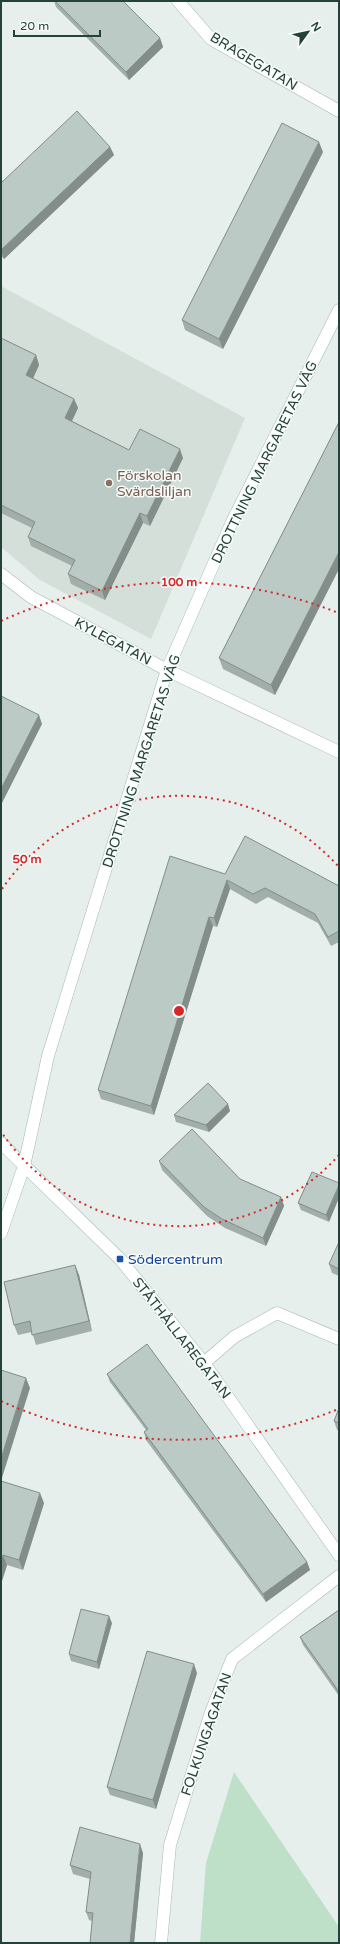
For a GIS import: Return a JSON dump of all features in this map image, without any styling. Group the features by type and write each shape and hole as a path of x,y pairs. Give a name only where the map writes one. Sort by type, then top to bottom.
{"street":[{"name":"BRAGEGATAN","path":"178,1 212,38 339,111"},
{"name":"DROTTNING MARGARETAS VÄG","path":"1,1233 24,1166 48,1056 167,670 232,522 339,310"},
{"name":"KYLEGATAN","path":"1,574 31,597 167,670 339,752"},
{"name":"STÅTHÅLLAREGATAN","path":"1,1143 120,1259 204,1362 339,1555"},
{"path":"204,1362 234,1337 277,1313 339,1339"},
{"name":"FOLKUNGAGATAN","path":"161,1943 170,1845 210,1715 232,1659 339,1576"}],"shaded area":[{"name":"Förskolan Svärdsliljan","path":"1,286 245,418 151,639 40,580 1,547"}],"green space":[{"path":"234,1772 339,1927 339,1943 200,1943 206,1863"}],"building":[{"path":"55,1 123,1 160,38 126,72"},
{"path":"77,111 110,147 1,250 1,183"},
{"path":"282,123 319,142 219,339 182,320"},
{"path":"1,338 36,355 26,375 74,399 65,418 129,450 140,429 180,449 147,516 140,513 102,591 68,574 75,560 28,537 35,522 1,505"},
{"path":"339,422 339,552 271,685 219,658"},
{"path":"1,696 39,715 1,789"},
{"path":"245,836 339,886 339,931 328,937 315,914 265,888 253,894 227,880 214,918 209,917 151,1106 98,1090 170,856 225,874"},
{"path":"208,1083 228,1104 206,1125 174,1115"},
{"path":"192,1129 240,1179 281,1197 263,1238 222,1219 204,1207 159,1161"},
{"path":"312,1172 339,1183 326,1215 298,1203"},
{"path":"339,1242 339,1269 329,1264"},
{"path":"75,1265 89,1321 32,1335 30,1321 14,1325 4,1282"},
{"path":"147,1344 307,1562 263,1594 144,1432 148,1429 107,1374"},
{"path":"1,1370 26,1378 1,1459"},
{"path":"339,1408 339,1423 334,1421"},
{"path":"1,1481 40,1493 19,1560 3,1555 1,1563"},
{"path":"81,1609 109,1616 97,1662 69,1654"},
{"path":"339,1610 339,1693 300,1637"},
{"path":"147,1651 194,1664 153,1800 107,1787"},
{"path":"80,1827 140,1844 130,1943 90,1943 93,1913 86,1912 91,1872 70,1865"}],"place":[{"name":"Förskolan Svärdsliljan","path":"109,483"},
{"name":"Södercentrum","path":"120,1259"}]}
